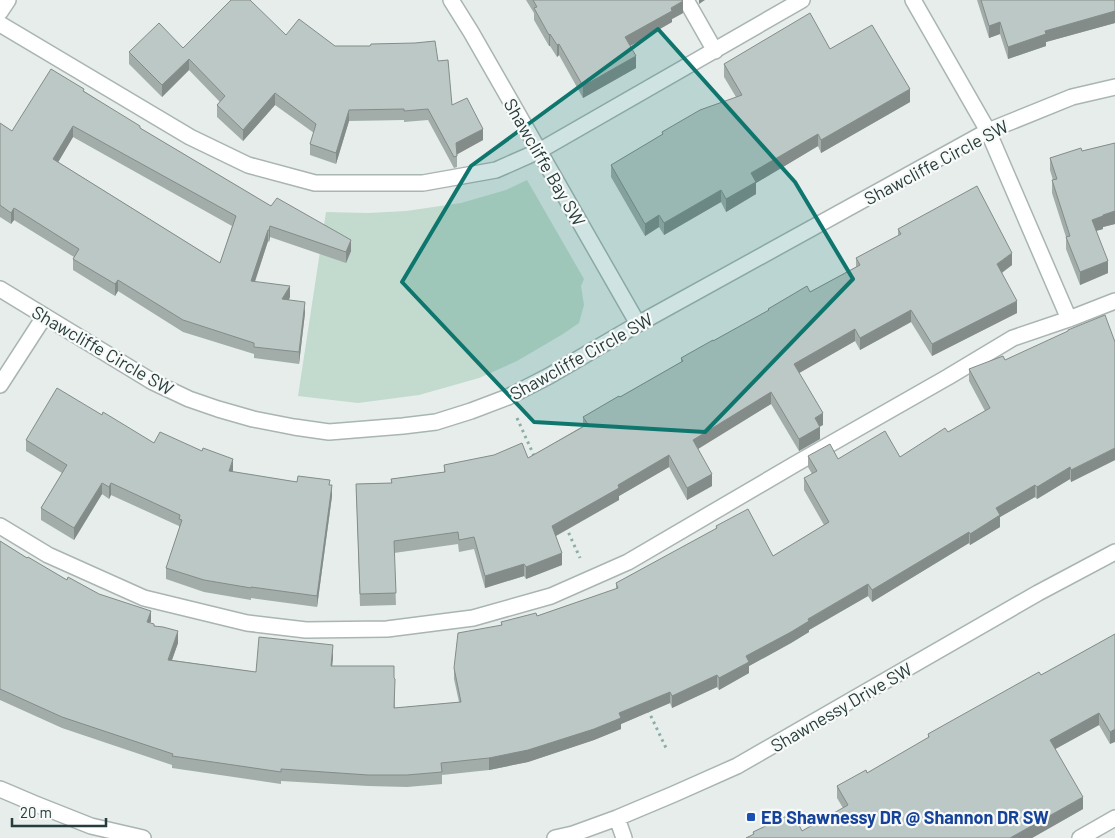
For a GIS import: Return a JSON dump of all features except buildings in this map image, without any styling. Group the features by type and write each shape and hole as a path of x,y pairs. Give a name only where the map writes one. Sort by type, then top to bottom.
{"street":[{"path":"0,12 8,0"},
{"name":"Shawcliffe Bay SW","path":"451,0 638,324"},
{"path":"686,0 715,51"},
{"path":"0,24 190,137 248,165 315,183 423,184 496,170 539,151 802,0"},
{"path":"913,0 988,131 1069,319"},
{"name":"Shawcliffe Circle SW","path":"0,289 153,382 189,399 218,409 253,419 329,432 436,422 471,411 508,396 549,376 638,324 988,131 1072,97 1115,87"},
{"path":"0,526 48,555 144,598 247,623 306,630 387,629 473,618 551,596 628,562 1013,338 1115,301"},
{"path":"0,385 44,316"},
{"name":"Shawnessy Drive SW","path":"555,838 573,834 617,818 737,766 1038,593 1115,552"},
{"path":"0,789 89,832 143,838"},
{"path":"617,818 624,838"},
{"path":"1080,838 1115,818"}],"highlighted area":[{"path":"658,29 795,182 853,279 705,432 534,422 402,282 471,166"}],"green space":[{"path":"527,180 584,279 581,286 584,305 579,323 517,361 479,378 419,395 358,403 298,396 326,212 368,213 406,211 461,203 506,190"}],"place":[{"name":"EB Shawnessy DR @ Shannon DR SW","path":"751,817"}]}
